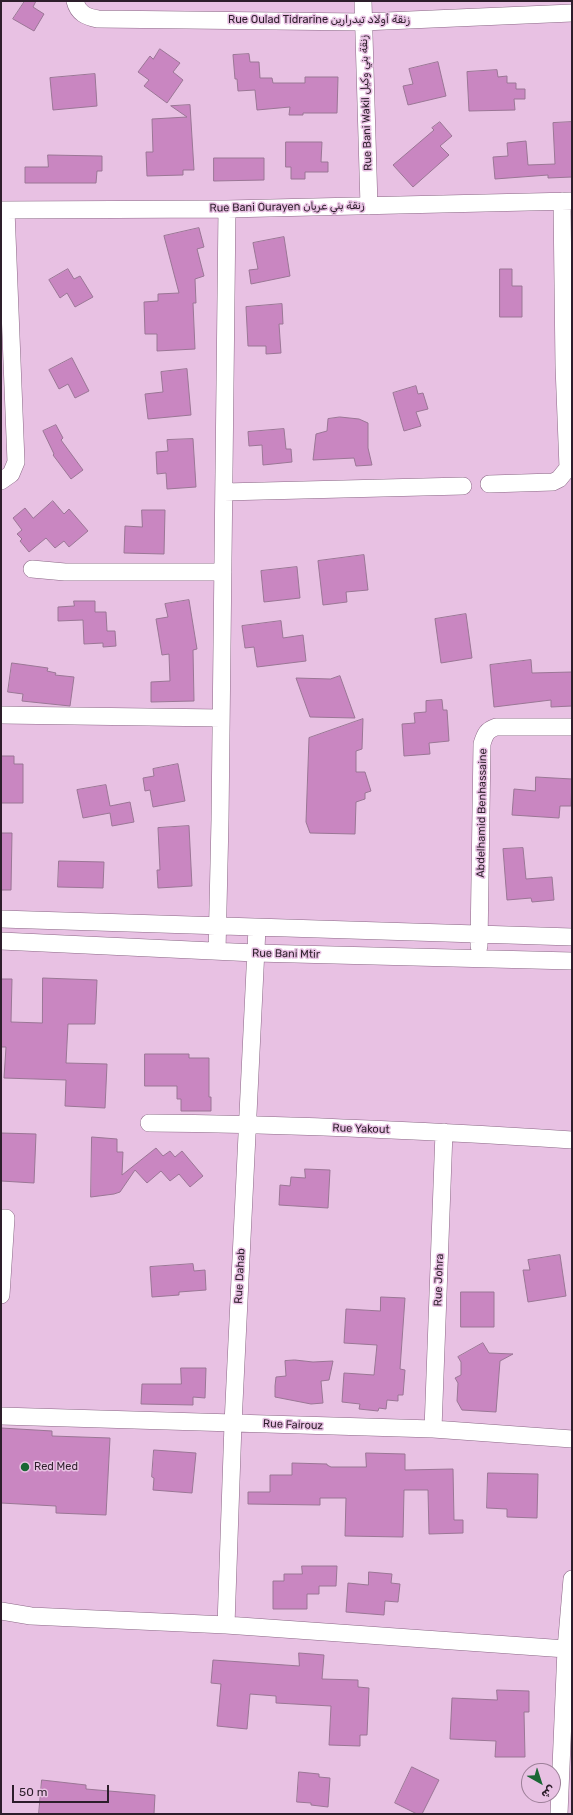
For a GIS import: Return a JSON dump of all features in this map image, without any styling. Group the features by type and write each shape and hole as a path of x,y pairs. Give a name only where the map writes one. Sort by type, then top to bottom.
{"street":[{"name":"Rue Oulad Tidrarine زنقة أولاد تيدرارين","path":"75,1 78,9 82,13 91,18 98,19 363,22 572,13"},
{"name":"Rue Bani Wakil زنقة بني وكيل","path":"363,1 369,206"},
{"name":"Rue Bani Ourayen زنقة بني عريان","path":"4,210 227,209 567,201"},
{"path":"489,484 553,482 559,479 568,468 564,366 567,201"},
{"path":"217,951 227,209"},
{"path":"1,481 11,474 16,462 4,210"},
{"path":"224,492 463,486"},
{"path":"32,569 65,572 223,572"},
{"path":"1,715 221,718"},
{"name":"Abdelhamid Benhassaine","path":"478,958 480,934 482,744 485,733 496,726 572,727"},
{"path":"1,919 572,937"},
{"name":"Rue Dahab","path":"226,1625 233,1424 257,928"},
{"name":"Rue Bani Mtir","path":"1,941 255,953 572,961"},
{"name":"Rue Yakout","path":"149,1124 248,1125 444,1132 572,1140"},
{"name":"Rue Johra","path":"433,1429 444,1132"},
{"path":"1,1218 6,1218 1,1295"},
{"name":"Rue Fairouz","path":"7,1416 433,1429 572,1439"},
{"path":"559,1814 566,1649 572,1579"},
{"path":"1,1611 57,1617 226,1625 566,1649"}],"building":[{"path":"25,1 36,1 33,7 44,14 34,31 13,19"},
{"path":"160,49 180,63 173,72 183,80 167,103 144,86 149,80 138,72 150,56 153,59"},
{"path":"249,54 250,62 259,62 260,78 272,78 273,83 305,83 305,77 338,77 337,113 303,113 303,115 289,115 290,107 257,110 255,90 238,91 237,79 235,79 233,55"},
{"path":"438,62 446,96 408,105 403,86 413,84 409,69"},
{"path":"497,70 498,77 507,76 507,83 516,83 516,89 525,89 525,99 514,99 515,110 469,111 467,72"},
{"path":"95,74 97,106 53,110 50,78"},
{"path":"190,105 194,170 183,170 183,175 147,176 146,152 153,152 152,119 187,117 171,106"},
{"path":"440,122 452,136 440,146 449,155 413,187 393,165 434,130 432,128"},
{"path":"572,122 572,177 548,178 548,175 495,179 493,157 508,156 507,143 526,141 528,165 555,164 553,123"},
{"path":"286,142 322,142 321,162 328,162 328,172 305,172 305,179 291,179 291,167 286,167"},
{"path":"48,155 102,156 102,171 97,171 96,183 25,183 25,167 48,167"},
{"path":"214,158 264,158 264,180 214,181"},
{"path":"199,228 204,247 197,249 204,276 195,279 196,303 193,303 195,349 157,351 157,334 145,334 144,302 158,301 158,294 179,293 164,236"},
{"path":"284,237 290,276 251,284 249,270 258,269 253,243"},
{"path":"68,269 74,279 80,276 93,297 75,307 67,293 60,298 49,280"},
{"path":"500,269 512,269 512,286 522,286 522,317 500,317"},
{"path":"282,304 283,324 279,324 281,353 266,354 266,346 248,346 246,307"},
{"path":"72,358 89,391 75,398 68,384 59,389 49,370"},
{"path":"187,369 191,415 148,419 145,394 163,392 161,372"},
{"path":"416,386 418,394 423,393 428,409 416,412 421,426 404,431 393,393"},
{"path":"340,417 359,419 368,423 368,448 372,465 356,466 354,458 313,460 316,434 327,431 328,419"},
{"path":"56,425 63,438 61,440 83,470 71,479 53,455 54,454 43,431"},
{"path":"284,429 286,449 291,449 292,462 263,465 262,445 249,446 248,432"},
{"path":"193,439 196,487 167,489 166,473 157,474 156,452 168,451 167,440"},
{"path":"53,501 64,514 69,509 88,531 69,547 64,541 55,548 46,538 29,552 20,541 22,539 17,534 22,530 13,518 25,508 33,518"},
{"path":"142,510 165,510 164,554 124,553 125,526 142,527"},
{"path":"364,555 368,590 346,592 347,602 323,605 318,561"},
{"path":"297,567 300,598 264,602 261,571"},
{"path":"189,600 197,649 193,650 194,701 151,702 151,682 170,681 169,654 162,655 156,619 168,617 165,604"},
{"path":"74,601 95,601 95,612 106,612 107,631 115,631 116,646 103,647 103,643 84,644 83,620 58,621 58,607 74,606"},
{"path":"466,614 472,658 441,663 435,619"},
{"path":"281,621 283,638 303,635 306,661 257,667 254,647 245,648 242,626"},
{"path":"531,660 532,673 572,672 572,706 551,707 551,700 494,707 490,665"},
{"path":"12,663 48,668 47,671 56,673 55,675 74,677 70,706 22,701 23,694 8,692"},
{"path":"340,676 355,718 310,717 296,678 330,679"},
{"path":"442,700 443,710 447,710 449,741 429,743 430,754 404,756 402,724 415,723 414,713 426,712 426,701"},
{"path":"363,719 362,749 356,751 356,772 365,772 371,791 365,793 365,799 356,802 355,834 310,833 306,822 309,738"},
{"path":"1,756 14,756 14,764 23,764 23,803 1,803"},
{"path":"178,764 185,801 153,807 150,790 145,791 143,778 154,776 153,769"},
{"path":"536,777 572,779 571,806 560,806 559,818 512,815 514,789 535,791"},
{"path":"106,785 110,806 130,802 134,822 112,826 110,813 83,818 77,790"},
{"path":"189,826 192,886 158,888 157,870 160,870 158,828"},
{"path":"1,833 12,833 11,890 1,890"},
{"path":"523,848 526,879 552,877 554,900 532,902 531,898 507,900 503,849"},
{"path":"59,861 104,862 103,888 58,887"},
{"path":"43,978 97,980 95,1024 68,1024 66,1063 107,1064 105,1108 65,1106 66,1080 4,1078 6,1047 1,1047 1,979 12,979 11,1022 42,1023"},
{"path":"145,1054 189,1054 189,1058 209,1058 209,1097 211,1097 211,1111 181,1111 181,1099 177,1099 177,1086 145,1086"},
{"path":"1,1133 36,1134 34,1183 1,1181"},
{"path":"92,1137 117,1139 117,1152 123,1152 122,1175 156,1148 163,1156 170,1151 175,1157 182,1151 203,1176 190,1187 179,1174 170,1181 161,1171 147,1183 135,1170 120,1192 91,1197"},
{"path":"305,1169 330,1170 328,1208 279,1205 280,1185 290,1186 291,1177 305,1178"},
{"path":"560,1255 566,1296 528,1302 523,1270 530,1270 528,1260"},
{"path":"193,1264 194,1271 205,1270 206,1290 179,1292 179,1295 152,1297 150,1267"},
{"path":"461,1292 494,1292 494,1327 461,1327"},
{"path":"381,1297 405,1298 400,1369 405,1370 403,1395 398,1395 398,1401 387,1400 386,1409 379,1408 378,1411 359,1409 360,1404 342,1402 344,1373 374,1375 377,1345 344,1343 346,1309 380,1311"},
{"path":"483,1343 489,1353 513,1354 500,1361 496,1412 462,1410 457,1401 458,1383 455,1378 461,1375 461,1362 458,1357"},
{"path":"295,1360 313,1362 333,1361 329,1380 321,1381 323,1403 311,1404 275,1397 276,1377 286,1376 285,1361"},
{"path":"181,1368 206,1368 205,1398 193,1397 193,1405 141,1404 142,1384 181,1384"},
{"path":"1,1428 52,1431 52,1436 110,1438 106,1515 56,1513 56,1506 1,1503"},
{"path":"154,1450 196,1453 192,1493 153,1490 154,1478 152,1477"},
{"path":"366,1453 405,1454 405,1470 453,1469 454,1520 463,1520 463,1533 429,1534 428,1490 404,1490 403,1537 345,1536 346,1498 320,1498 320,1505 248,1504 248,1492 270,1492 270,1475 292,1475 292,1463 327,1464 331,1467 366,1467"},
{"path":"488,1473 538,1474 537,1518 507,1517 507,1509 487,1508"},
{"path":"302,1566 337,1566 336,1586 319,1586 319,1594 307,1594 307,1609 273,1609 273,1581 284,1581 284,1574 302,1574"},
{"path":"369,1572 392,1574 391,1583 400,1584 398,1602 385,1601 384,1615 346,1612 348,1583 368,1585"},
{"path":"299,1653 324,1655 322,1679 358,1680 358,1687 369,1688 367,1735 360,1735 360,1746 329,1745 331,1706 276,1703 276,1696 250,1694 247,1729 217,1726 221,1684 211,1683 213,1660 299,1666"},
{"path":"497,1690 529,1691 529,1712 524,1712 525,1757 495,1757 496,1741 450,1739 452,1698 497,1700"},
{"path":"412,1767 439,1780 422,1814 417,1814 395,1803"},
{"path":"299,1772 319,1774 319,1777 330,1778 328,1807 311,1805 311,1803 297,1802"},
{"path":"42,1780 86,1785 86,1789 155,1795 154,1814 39,1814"}],"place":[{"name":"Red Med","path":"25,1467"}]}
